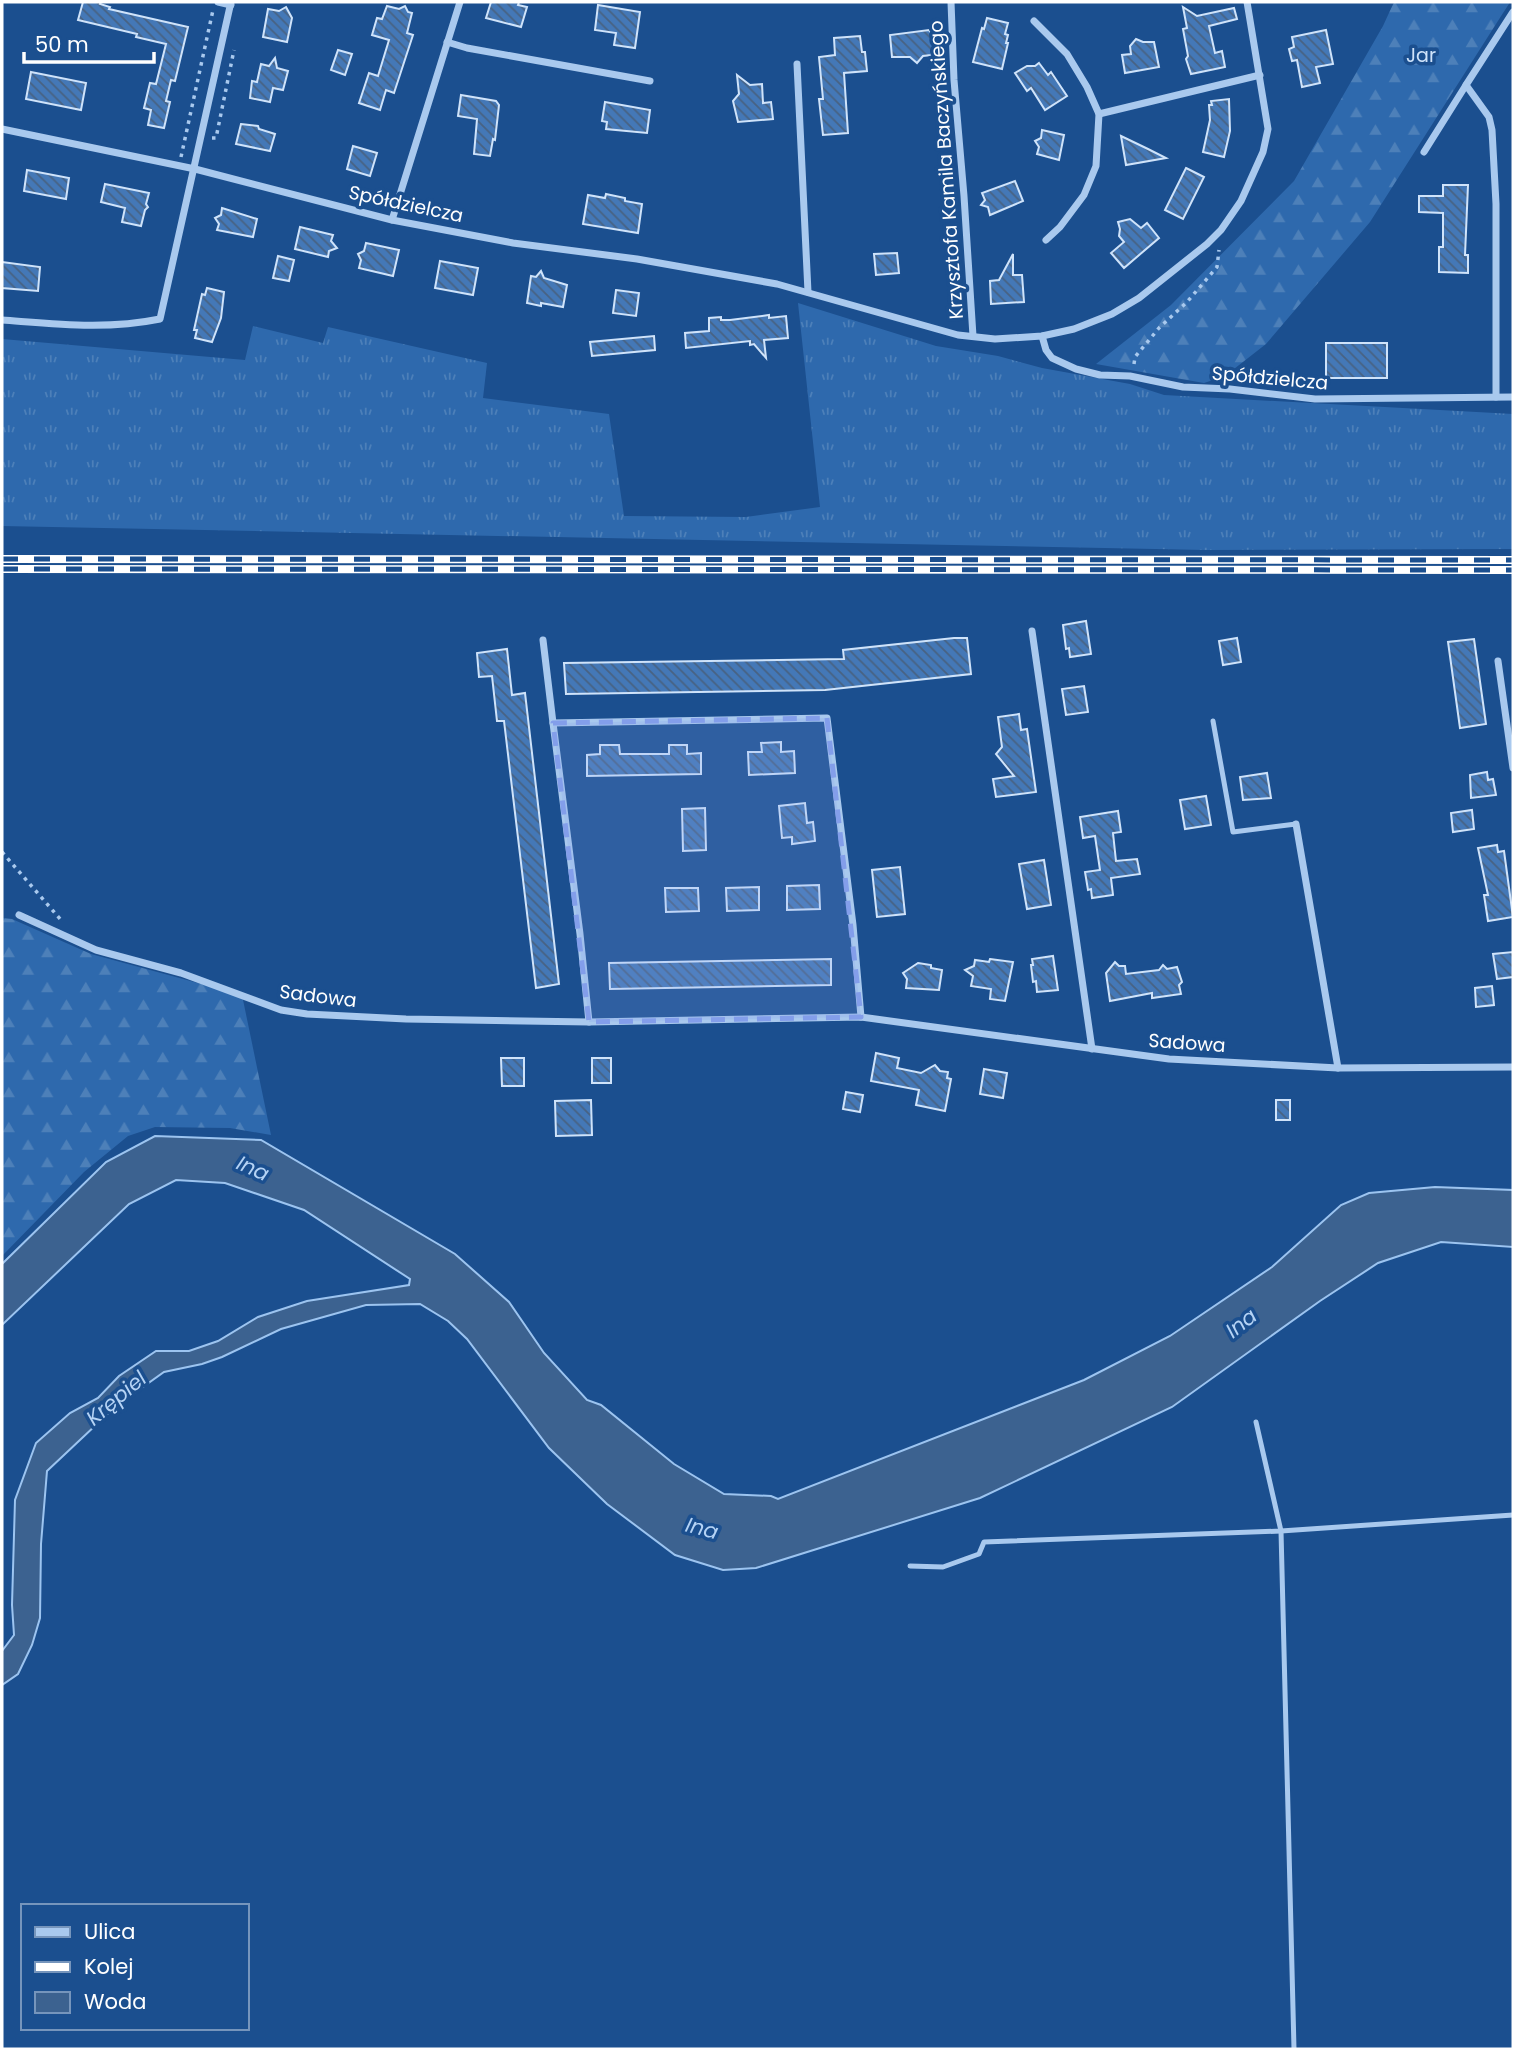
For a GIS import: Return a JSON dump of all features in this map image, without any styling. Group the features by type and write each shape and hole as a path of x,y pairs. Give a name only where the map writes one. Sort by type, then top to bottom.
{"street":[{"path":"2,320 100,327 160,319 231,3 217,2"},
{"path":"392,220 460,2"},
{"name":"Krzysztofa Kamila Baczyńskiego","path":"951,2 954,80 973,336"},
{"name":"Spółdzielcza","path":"2,129 179,165 392,220 513,243 637,259 807,292 958,335 995,339 1042,336 1074,329 1112,314 1139,298 1221,230 1241,201 1263,152 1268,129 1247,2"},
{"path":"1424,152 1513,12"},
{"path":"1034,21 1068,54 1099,114 1096,166 1084,195 1060,227 1046,240"},
{"path":"447,42 467,48 650,81"},
{"path":"797,64 807,292"},
{"path":"1099,114 1260,75"},
{"path":"1466,85 1489,117 1492,130 1496,204 1496,397"},
{"name":"Spółdzielcza","path":"1042,336 1046,350 1060,363 1100,375 1130,376 1183,387 1230,389 1315,399 1513,397"},
{"path":"1032,631 1092,1049"},
{"path":"543,640 589,1022"},
{"path":"1498,661 1513,768"},
{"path":"553,723 827,718 862,1017"},
{"path":"1296,824 1338,1068"},
{"name":"Sadowa","path":"19,915 96,950 181,973 281,1010 307,1014 406,1019 589,1022 862,1017 1170,1059 1338,1068 1513,1067"}],"lane":[{"path":"1213,721 1233,832 1296,824"},
{"path":"1256,1422 1281,1531 1294,2049"},
{"path":"910,1566 943,1567 979,1555 984,1542 1281,1531 1513,1515"}],"path":[{"path":"179,165 217,2"},
{"path":"1130,376 1135,357 1217,267 1221,230"},
{"path":"2,852 63,922"}],"highlighted area":[{"path":"827,718 861,1017 589,1022 553,723"}],"green space":[{"name":"Jar","path":"1394,2 1510,2 1370,222 1266,344 1225,376 1204,383 1096,364 1171,305 1294,181 1383,26"},
{"path":"798,303 936,346 998,356 1042,368 1130,384 1164,395 1513,414 1513,549 1206,550 2,526 2,339 245,360 253,326 323,343 328,327 487,363 483,398 609,414 624,516 746,517 820,507"},
{"path":"2,918 12,919 91,954 242,995 271,1135 230,1128 155,1127 128,1136 84,1172 2,1256"}],"water":[{"path":"155,1136 261,1140 455,1254 509,1302 544,1353 587,1400 601,1405 674,1464 724,1494 771,1496 778,1499 1084,1380 1170,1336 1272,1267 1341,1205 1369,1193 1435,1187 1513,1190 1513,1247 1441,1242 1378,1263 1172,1407 980,1498 756,1568 723,1570 675,1555 607,1504 549,1448 467,1339 448,1321 420,1304 366,1305 281,1329 222,1357 164,1372 115,1407 47,1471 41,1544 40,1618 32,1645 18,1674 2,1685 2,1651 14,1635 12,1605 15,1500 36,1443 70,1413 98,1398 119,1376 156,1351 189,1351 218,1341 258,1317 307,1301 409,1285 410,1279 304,1210 225,1183 176,1180 129,1204 2,1325 2,1264 106,1162"}],"building":[{"path":"83,2 101,2 100,4 110,7 109,9 188,27 175,81 171,80 166,101 170,102 164,128 148,125 151,110 144,108 150,83 156,84 166,44 78,20"},
{"path":"491,2 519,2 518,5 527,7 521,27 486,18"},
{"path":"598,5 640,12 635,48 614,45 616,33 595,30"},
{"path":"387,6 399,9 405,6 408,12 412,13 407,33 413,35 394,93 386,90 380,110 359,103 369,73 378,76 389,40 372,35 377,18 382,19"},
{"path":"286,7 292,18 287,42 263,37 268,9 279,11"},
{"path":"1183,7 1197,16 1234,8 1237,19 1209,26 1215,53 1222,51 1225,67 1191,74 1186,59 1188,56 1183,29 1187,28"},
{"path":"987,18 1008,23 1005,34 1008,35 1008,43 1002,69 973,62"},
{"path":"929,30 937,42 931,55 923,56 917,63 910,57 892,57 890,35"},
{"path":"1326,30 1333,64 1316,67 1320,83 1302,87 1297,60 1292,61 1289,49 1294,47 1292,37"},
{"path":"860,36 867,71 844,73 848,133 823,135 819,99 823,99 819,57 835,55 834,38"},
{"path":"1136,39 1154,42 1159,67 1125,73 1122,55 1131,54 1130,46"},
{"path":"338,50 352,54 345,75 331,70"},
{"path":"275,58 277,68 288,71 283,90 273,88 270,102 250,98 252,81 257,82 261,64 269,66"},
{"path":"1039,63 1048,75 1051,72 1067,96 1045,110 1031,88 1027,91 1015,73"},
{"path":"31,72 86,83 81,110 26,99"},
{"path":"737,75 750,85 762,84 763,103 771,102 773,119 738,122 733,101 739,94"},
{"path":"461,95 496,101 499,105 495,140 493,139 490,156 474,154 477,119 458,116"},
{"path":"1229,99 1230,131 1224,157 1203,152 1210,120 1209,105 1212,105 1211,101"},
{"path":"605,102 650,110 647,133 606,129 607,122 602,121"},
{"path":"241,124 258,126 259,129 275,134 270,151 236,144"},
{"path":"1042,130 1064,135 1059,160 1037,154 1039,147 1035,141 1041,138"},
{"path":"1121,136 1148,149 1166,158 1126,165"},
{"path":"353,146 377,153 370,176 347,169"},
{"path":"1186,168 1204,177 1183,219 1165,210"},
{"path":"27,170 69,178 66,199 24,191"},
{"path":"1015,181 1023,201 990,215 988,207 981,205 985,200 982,193"},
{"path":"105,184 149,193 146,204 148,207 141,226 122,222 125,208 101,202"},
{"path":"1443,185 1468,185 1465,255 1468,255 1468,273 1439,272 1439,247 1443,247 1443,213 1419,212 1419,196 1443,196"},
{"path":"606,194 642,204 638,233 583,224 588,195 605,198"},
{"path":"222,208 257,219 253,237 217,230 219,224 215,218 221,215"},
{"path":"1130,219 1141,228 1147,223 1159,238 1124,268 1111,253 1124,242 1119,236 1118,222"},
{"path":"300,227 333,235 331,241 337,248 329,251 328,257 295,249"},
{"path":"366,243 399,250 393,276 359,268 361,260 358,254 364,251"},
{"path":"897,253 899,273 876,275 874,254"},
{"path":"1013,254 1013,275 1022,275 1024,302 991,304 990,281 999,280"},
{"path":"278,256 294,260 289,281 273,278"},
{"path":"440,261 478,268 473,295 435,288"},
{"path":"2,262 40,267 38,291 2,288"},
{"path":"541,271 544,278 567,285 563,307 527,303 531,276 536,277"},
{"path":"207,288 224,292 221,318 212,342 195,338 197,330 194,330 202,294 205,295"},
{"path":"616,290 639,293 636,316 613,313"},
{"path":"769,315 769,318 786,316 788,338 764,340 766,358 754,344 750,345 750,341 686,348 685,333 709,331 709,318 721,317 721,320 730,320"},
{"path":"654,336 655,350 592,356 590,342"},
{"path":"1326,343 1387,343 1387,378 1326,378"},
{"path":"1086,621 1091,654 1070,657 1069,648 1066,649 1063,625"},
{"path":"967,638 971,674 825,690 566,694 564,663 844,659 843,650"},
{"path":"1237,638 1241,662 1223,665 1219,641"},
{"path":"1474,639 1486,724 1460,728 1448,642"},
{"path":"507,649 512,695 525,693 559,984 536,988 504,721 497,721 492,676 479,677 477,653"},
{"path":"1084,686 1088,712 1066,715 1062,689"},
{"path":"1019,714 1021,730 1027,729 1036,792 996,797 993,779 1014,776 996,754 1002,747 998,717"},
{"path":"781,742 781,752 794,751 795,773 749,775 748,752 762,752 761,743"},
{"path":"600,745 619,745 620,754 669,754 669,745 687,745 687,754 701,753 701,774 587,776 587,755 600,754"},
{"path":"1487,772 1488,780 1493,779 1496,795 1471,798 1470,775"},
{"path":"1267,773 1271,798 1243,800 1240,777"},
{"path":"1206,796 1211,825 1185,829 1180,800"},
{"path":"805,803 807,823 813,822 815,841 792,844 792,837 782,838 779,806"},
{"path":"705,808 706,850 683,851 682,809"},
{"path":"1472,810 1474,829 1453,832 1451,813"},
{"path":"1118,811 1121,832 1113,833 1116,861 1137,859 1140,874 1111,878 1113,895 1092,898 1085,872 1100,870 1095,836 1083,838 1080,817"},
{"path":"1497,845 1498,852 1504,851 1513,917 1488,921 1484,895 1488,895 1478,848"},
{"path":"1044,860 1051,905 1027,909 1019,864"},
{"path":"900,867 905,914 877,917 872,870"},
{"path":"819,885 820,909 787,910 787,886"},
{"path":"759,887 759,910 727,911 726,888"},
{"path":"665,888 698,888 699,911 666,912"},
{"path":"1513,952 1513,977 1497,979 1493,954"},
{"path":"1053,956 1058,990 1037,992 1036,981 1033,982 1032,959"},
{"path":"831,959 831,985 610,989 609,963"},
{"path":"990,959 1013,962 1005,1001 990,999 991,989 971,986 973,976 965,970 974,966 975,960 989,962"},
{"path":"1115,962 1119,966 1125,966 1126,974 1159,970 1163,965 1167,969 1177,967 1182,982 1179,985 1181,994 1152,998 1152,993 1110,1001 1106,973"},
{"path":"918,963 942,970 939,990 906,988 907,979 903,973"},
{"path":"1492,986 1494,1005 1476,1007 1475,988"},
{"path":"876,1053 899,1058 897,1068 921,1073 935,1065 940,1071 948,1072 947,1078 951,1079 945,1111 916,1105 919,1090 871,1081"},
{"path":"501,1058 524,1058 524,1086 502,1086"},
{"path":"592,1058 611,1058 611,1083 592,1083"},
{"path":"984,1069 1007,1073 1003,1098 980,1094"},
{"path":"846,1092 863,1095 860,1112 843,1109"},
{"path":"591,1100 592,1135 556,1136 555,1101"},
{"path":"1276,1100 1290,1100 1290,1120 1276,1120"}],"railway":[{"path":"2,559 1513,560"},
{"path":"2,569 1513,570"}],"water label":[{"name":"Ina","path":"253,1168"},
{"name":"Ina","path":"1241,1323"},
{"name":"Krępiel","path":"116,1398"},
{"name":"Ina","path":"702,1528"}]}
